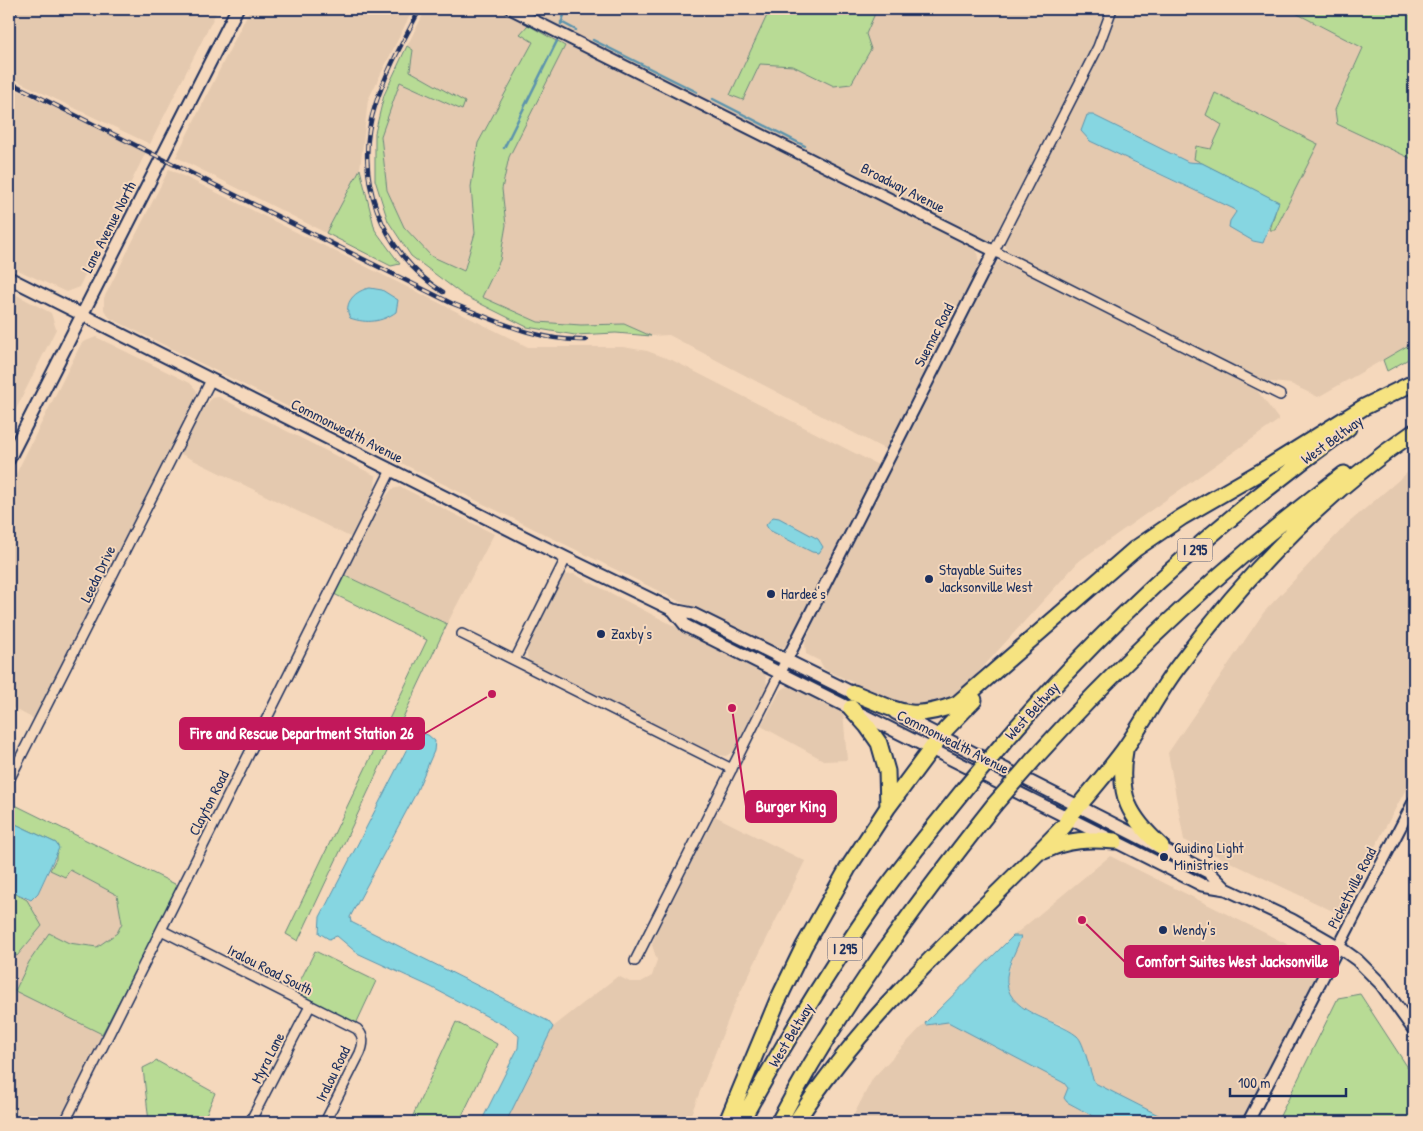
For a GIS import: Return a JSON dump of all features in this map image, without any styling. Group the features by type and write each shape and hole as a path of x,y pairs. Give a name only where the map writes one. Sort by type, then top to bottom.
{"highway":[{"path":"854,693 901,712 919,714 933,713 957,704 1135,549 1182,517 1260,472 1364,407 1412,384"},
{"name":"West Beltway","path":"741,1122 774,1063 841,954 882,895 966,787 1005,741 1109,630 1204,543 1313,454 1412,384"},
{"name":"I 295","path":"779,1122 838,1022 883,953 930,887 994,806 1098,688 1228,566 1301,506 1414,424"},
{"path":"796,1122 878,1015 918,972 1065,825 1125,749 1156,697 1179,664 1252,576 1294,531 1343,486 1414,432"},
{"path":"727,1122 777,1002 804,946 843,877 888,807 916,767 933,750 956,718 1053,620"},
{"path":"850,708 867,726 879,743 886,771 888,807"},
{"path":"1125,749 1121,771 1123,793 1135,819 1161,846"},
{"path":"1036,855 1061,843 1091,839 1115,841"}],"main road":[{"name":"Lane Avenue North","path":"9,459 237,9"},
{"name":"Commonwealth Avenue","path":"9,278 566,558 673,610 693,614 942,736 1074,812 1115,841 1202,885 1226,889 1292,920 1339,947 1357,960 1381,984 1414,1030"},
{"name":"Commonwealth Avenue","path":"673,610 686,626 933,750 1074,812 1161,846 1210,872 1226,889"}],"street":[{"name":"Broadway Avenue","path":"511,9 1280,395"},
{"name":"Suemac Road","path":"780,674 1102,38 1112,9"},
{"name":"Leeda Drive","path":"9,780 211,380"},
{"name":"Clayton Road","path":"65,1122 391,470"},
{"path":"515,660 566,558"},
{"path":"462,634 732,769"},
{"path":"635,961 780,674"},
{"name":"Pickettville Road","path":"1248,1122 1414,801"},
{"name":"Iralou Road South","path":"161,930 357,1029 363,1038"},
{"name":"Myra Lane","path":"250,1122 310,1006"},
{"name":"Iralou Road","path":"325,1122 360,1053 363,1038"}],"shaded area":[{"path":"22,9 218,9 150,144 9,77 9,21"},
{"path":"250,9 413,9 368,100 360,169 326,233 176,157"},
{"path":"426,9 503,9 528,25 520,34 533,42 478,143 471,187 475,233 463,271 431,256 404,227 387,190 381,136 400,82 461,110 465,102 410,71 413,50 407,46"},
{"path":"521,9 770,9 730,94 743,100 760,64 793,66 834,86 866,34 877,9 1106,9 1096,39 995,237 989,241 982,241"},
{"path":"1115,9 1288,9 1363,48 1335,110 1337,124 1414,160 1414,342 1318,397 1291,384 1261,381 1010,254 1005,247 1004,241 1106,38","holes":["1093,115 1188,162 1202,163 1194,159 1197,146 1211,149 1222,125 1275,230 1270,230 1263,243 1253,241 1229,227 1236,212 1235,209 1136,164 1132,160 1091,141"]},
{"path":"567,41 971,243 977,252 979,263 976,277 888,451 669,335 651,336 624,324 581,325 538,322 481,298 500,260 506,225 502,189 509,157"},
{"path":"9,86 146,152 79,287 66,292 9,266"},
{"path":"169,169 528,347 623,347 647,351 672,360 880,466 787,645 778,650 775,649 110,318 104,310 104,298"},
{"path":"998,262 1005,262 1256,389 1279,420 1079,561 974,677 963,694 946,704 913,706 897,703 824,669 820,661 806,654 805,643 819,610 990,269"},
{"path":"9,291 51,313 56,329 9,423"},
{"path":"96,337 190,383 197,391 185,426 36,720 9,706 9,488 80,346 83,342"},
{"path":"219,397 376,476 374,498 354,539 179,453 196,418 212,398"},
{"path":"1414,467 1414,774 1339,914 1184,840 1168,753 1264,612 1346,525"},
{"path":"401,487 494,534 447,624 344,575 380,504 392,489"},
{"path":"574,574 765,673 766,688 734,751 726,756 717,755 528,660 526,649 562,578 565,575"},
{"path":"795,686 843,711 847,760 825,761 761,726 780,691 786,687"},
{"path":"715,816 805,861 734,1005 688,1122 506,1122 553,1027 618,976 630,982 641,982 652,976 657,960 652,945 655,935"},
{"path":"1110,856 1323,962 1242,1122 1172,1122 1103,1088 1095,1083 1090,1073 1078,1037 1061,1024 1052,1022 1016,1004 1008,994 1007,977 1020,936 1013,936"},
{"path":"50,870 65,877 70,870 117,895 122,923 117,933 98,947 69,943 49,933 15,991 102,1034 58,1122 9,1122 9,952 18,956 42,926 27,900 31,900 38,893"},
{"path":"936,1022 948,1022 1064,1083 1068,1088 1064,1098 1075,1107 1104,1122 850,1122 873,1078 925,1023 927,1025"}],"green space":[{"path":"770,9 877,9 866,34 871,49 851,84 834,86 793,66 760,64 743,100 730,95"},
{"path":"1288,9 1414,9 1414,160 1337,124 1335,110 1363,48"},
{"path":"528,25 565,46 509,157 502,189 506,225 500,260 482,297 538,322 581,325 624,324 651,336 616,333 575,335 527,327 463,295 411,256 388,221 375,180 375,133 384,95 407,46 413,50 410,71 465,102 462,110 400,82 381,136 387,190 404,227 431,256 464,271 475,233 471,187 478,143 533,42 520,34"},
{"path":"1215,93 1318,144 1275,230 1270,230 1278,202 1194,159 1196,146 1211,149 1222,125 1206,115"},
{"path":"360,169 375,230 400,264 391,266 326,233"},
{"path":"1414,342 1414,356 1387,371 1383,360"},
{"path":"344,575 447,624 298,941 286,934 427,640 334,594"},
{"path":"9,802 179,886 102,1034 15,991 29,962 49,933 69,943 97,947 117,933 122,923 117,895 70,870 65,877 50,870 56,859 56,843 9,821"},
{"path":"9,890 27,900 42,926 17,956 9,952"},
{"path":"315,951 376,981 356,1024 294,993"},
{"path":"1360,994 1414,1077 1414,1122 1277,1122 1338,998"},
{"path":"456,1022 497,1044 459,1122 410,1122"},
{"path":"157,1061 215,1093 203,1122 149,1122 143,1068"}],"water":[{"path":"1087,115 1093,115 1188,162 1202,163 1279,202 1263,243 1253,241 1229,227 1230,221 1236,212 1234,209 1090,141 1081,131"},
{"path":"370,288 382,290 398,300 396,312 374,321 350,318 348,312 349,302 355,294"},
{"path":"773,517 779,518 818,539 823,547 819,553 812,552 769,530 766,525"},
{"path":"418,732 428,735 435,741 434,751 415,795 350,917 351,922 548,1021 553,1027 506,1122 481,1122 518,1048 519,1036 509,1028 431,987 357,953 337,936 329,939 319,933 320,917 412,739"},
{"path":"9,821 56,843 59,848 38,893 31,900 9,890"},
{"path":"1013,936 1021,936 1009,965 1007,976 1008,988 1013,998 1032,1013 1077,1036 1095,1083 1172,1122 1104,1122 1067,1102 1064,1098 1068,1088 1064,1083 948,1022 926,1025 925,1023"}],"waterway":[{"path":"561,24 566,9"},
{"path":"561,22 576,30"},
{"path":"593,40 697,92"},
{"path":"504,148 557,41"},
{"path":"713,99 805,146"}],"railway":[{"path":"9,18 18,9"},
{"path":"420,9 379,93 369,132 367,159 370,185 377,210 388,234 403,256 421,276 443,292"},
{"path":"9,82 451,303 500,323 534,334 568,340 586,340"}],"place":[{"name":"Stayable Suites Jacksonville West","path":"929,579"},
{"name":"Hardee's","path":"771,594"},
{"name":"Zaxby's","path":"601,634"},
{"name":"Fire and Rescue Department Station 26","path":"492,694"},
{"name":"Burger King","path":"732,708"},
{"name":"Guiding Light Ministries","path":"1164,857"},
{"name":"Comfort Suites West Jacksonville","path":"1082,920"},
{"name":"Wendy's","path":"1163,930"}]}
